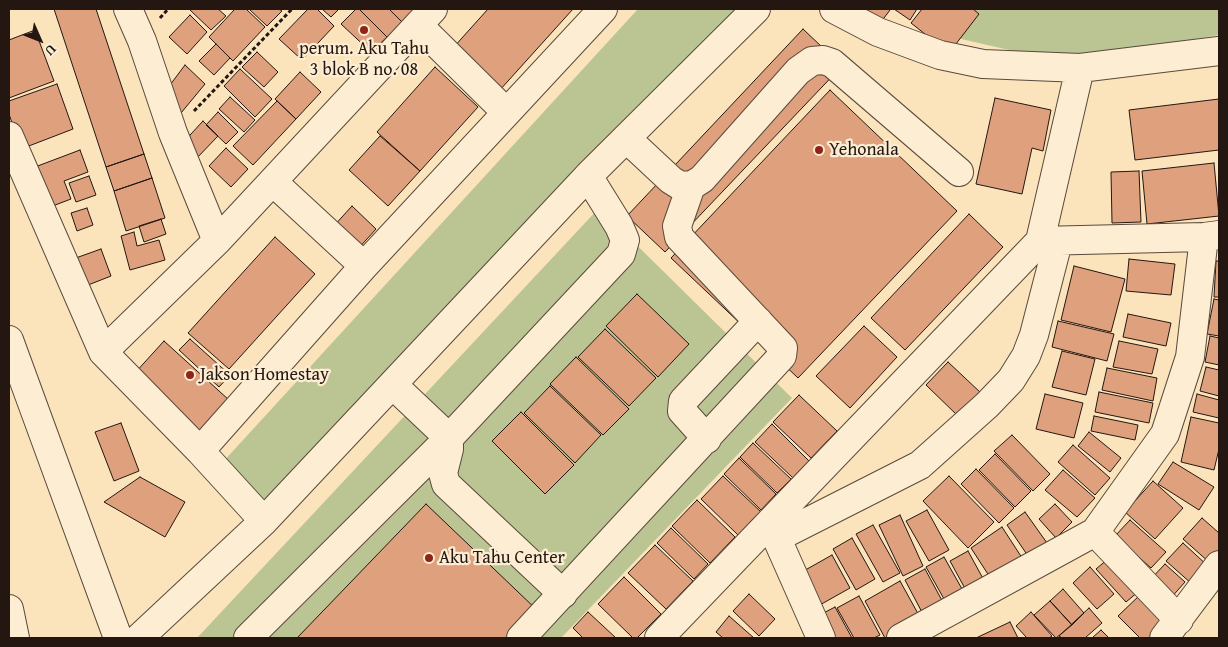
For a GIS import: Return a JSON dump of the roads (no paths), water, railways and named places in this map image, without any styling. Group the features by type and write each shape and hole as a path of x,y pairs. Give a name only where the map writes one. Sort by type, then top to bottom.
{"street":[{"path":"128,9 142,41 173,133 218,241"},
{"path":"200,451 364,266 603,9"},
{"path":"139,638 264,521 588,176 756,9"},
{"path":"834,9 878,32 940,55 983,64 1080,68 1219,51"},
{"path":"103,352 218,241 426,17 506,112"},
{"path":"626,138 671,180 679,185 691,186 702,179 798,71 812,61 823,60 832,63 959,172"},
{"path":"773,530 920,465 981,411 1011,380 1026,356 1034,335 1080,68"},
{"path":"11,146 103,352 200,451 264,521"},
{"path":"248,638 449,438 621,254 625,240 619,226 588,176"},
{"path":"273,182 364,266"},
{"path":"521,638 782,356 783,348 680,237 677,226 691,186"},
{"path":"659,638 773,530 1049,241 1212,236 1190,357 1165,434 1095,532 901,638"},
{"path":"707,439 682,411 683,401 758,321"},
{"path":"10,348 118,638"},
{"path":"393,385 449,438 449,449 443,473 446,484 563,594"},
{"path":"773,530 821,638"},
{"path":"1095,532 1172,629 1219,565"},
{"path":"9,610 15,638"}],"place":[{"name":"perum. Aku Tahu 3 blok B no. 08","path":"364,30"},
{"name":"Yehonala","path":"819,150"},
{"name":"Jakson Homestay","path":"190,375"},
{"name":"Aku Tahu Center","path":"429,558"}]}
